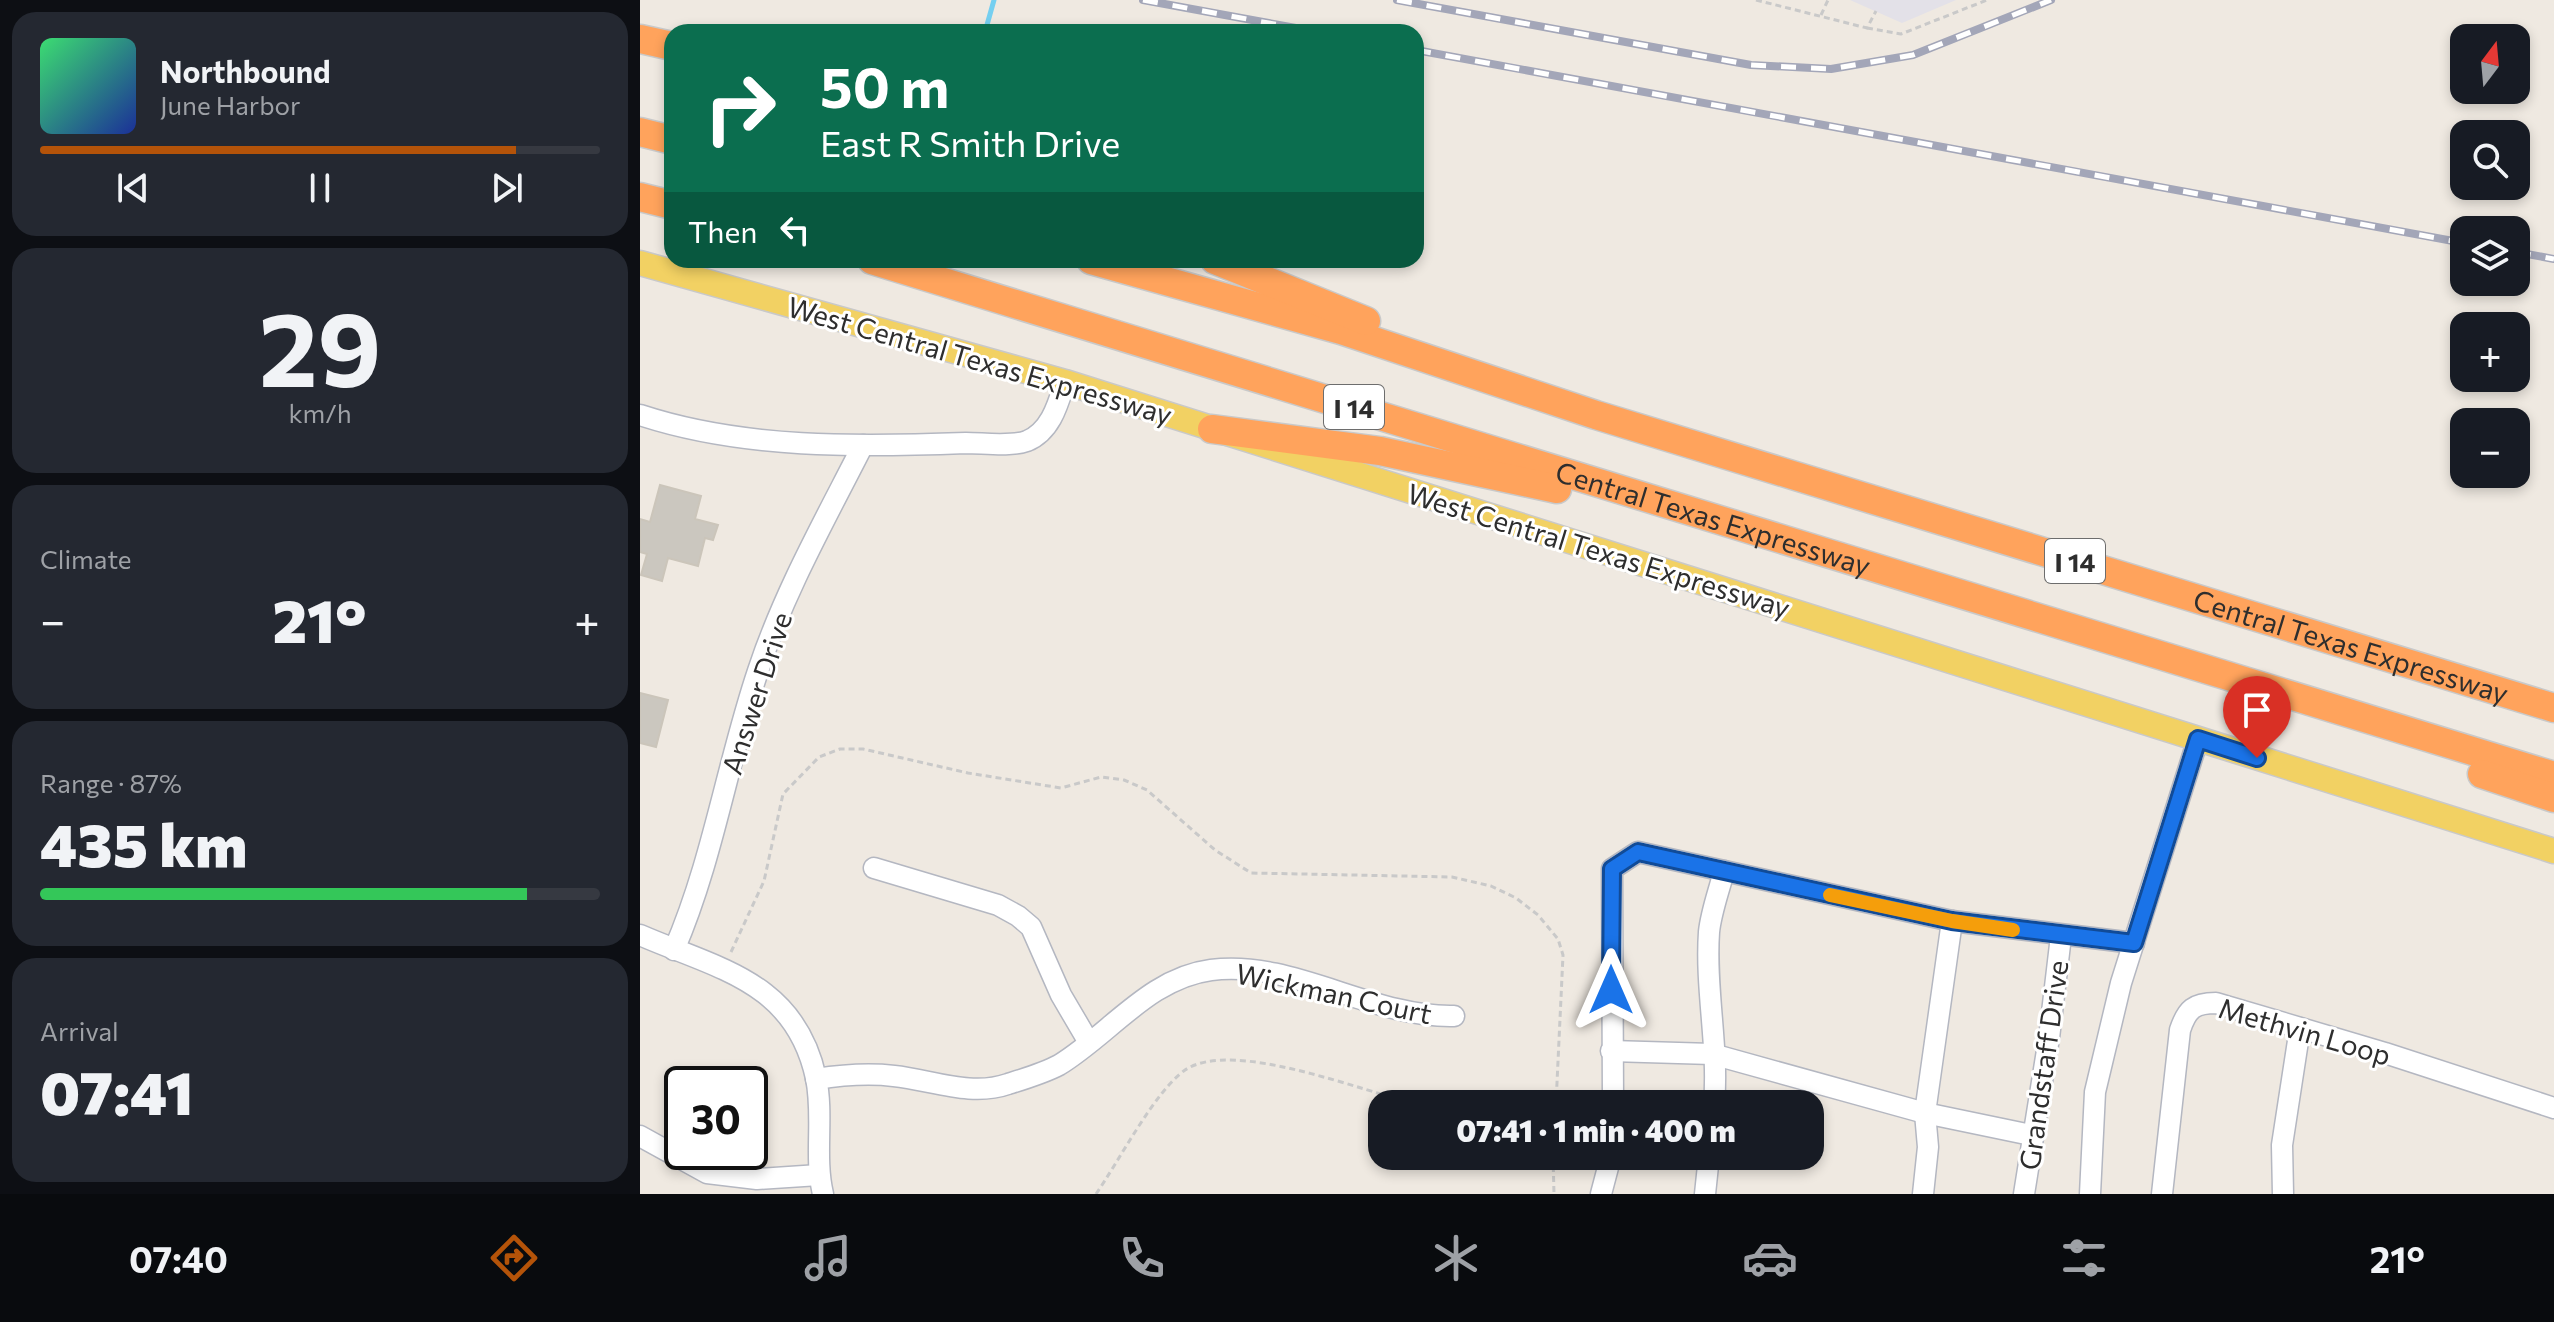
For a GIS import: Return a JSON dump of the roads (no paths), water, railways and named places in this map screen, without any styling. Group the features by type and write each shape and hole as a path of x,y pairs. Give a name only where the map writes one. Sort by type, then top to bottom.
{"highway":[{"path":"640,39 664,44"},
{"path":"640,132 664,138"},
{"path":"640,197 664,203"},
{"name":"Central Texas Expressway","path":"898,268 2554,776"},
{"name":"Central Texas Expressway","path":"1120,268 1341,330 1596,415 2554,708"},
{"path":"1236,268 1520,378 1596,415"},
{"path":"1212,429 1380,451 1520,479 1744,544 1835,556"},
{"path":"2327,707 2412,751 2554,798"}],"main road":[{"name":"West Central Texas Expressway","path":"640,263 1065,382 2554,851"}],"street":[{"path":"640,415 716,434 863,445 1026,441 1052,419 1065,382"},
{"name":"Answer Drive","path":"674,950 697,898 762,658 801,568 863,445"},
{"path":"2090,1194 2095,1092 2134,943 2198,739"},
{"path":"1612,1090 1612,869 1638,852 1952,921 2134,943"},
{"path":"874,868 998,905 1018,916 1031,927 1061,995 1088,1041"},
{"path":"1715,1090 1709,930 1724,871"},
{"path":"1923,1194 1928,1147 1925,1113 1952,921"},
{"path":"640,935 725,968 757,986 783,1008 805,1047 816,1079 821,1184 707,1173 640,1136"},
{"name":"Grandstaff Drive","path":"2024,1194 2031,1135 2049,1038 2061,936"},
{"name":"Wickman Court","path":"816,1079 844,1075 894,1076 968,1089 1004,1086 1058,1065 1174,981 1212,970 1255,971 1385,1007 1433,1017 1454,1016"},
{"name":"Methvin Loop","path":"2162,1194 2162,1169 2186,1012 2199,1003 2216,1003 2554,1108"},
{"path":"2283,1194 2282,1145 2300,1028"},
{"path":"1611,1051 1712,1054 1925,1113 2031,1135"},
{"path":"1601,1194 1607,1170"},
{"path":"1705,1194 1708,1170"}],"waterway":[{"path":"987,24 994,0"}],"railway":[{"path":"1143,0 1274,24"},
{"path":"1397,0 1751,65 1831,69 1913,55 2051,0"},
{"path":"1424,51 2450,240"},
{"path":"2530,255 2554,259"}]}
